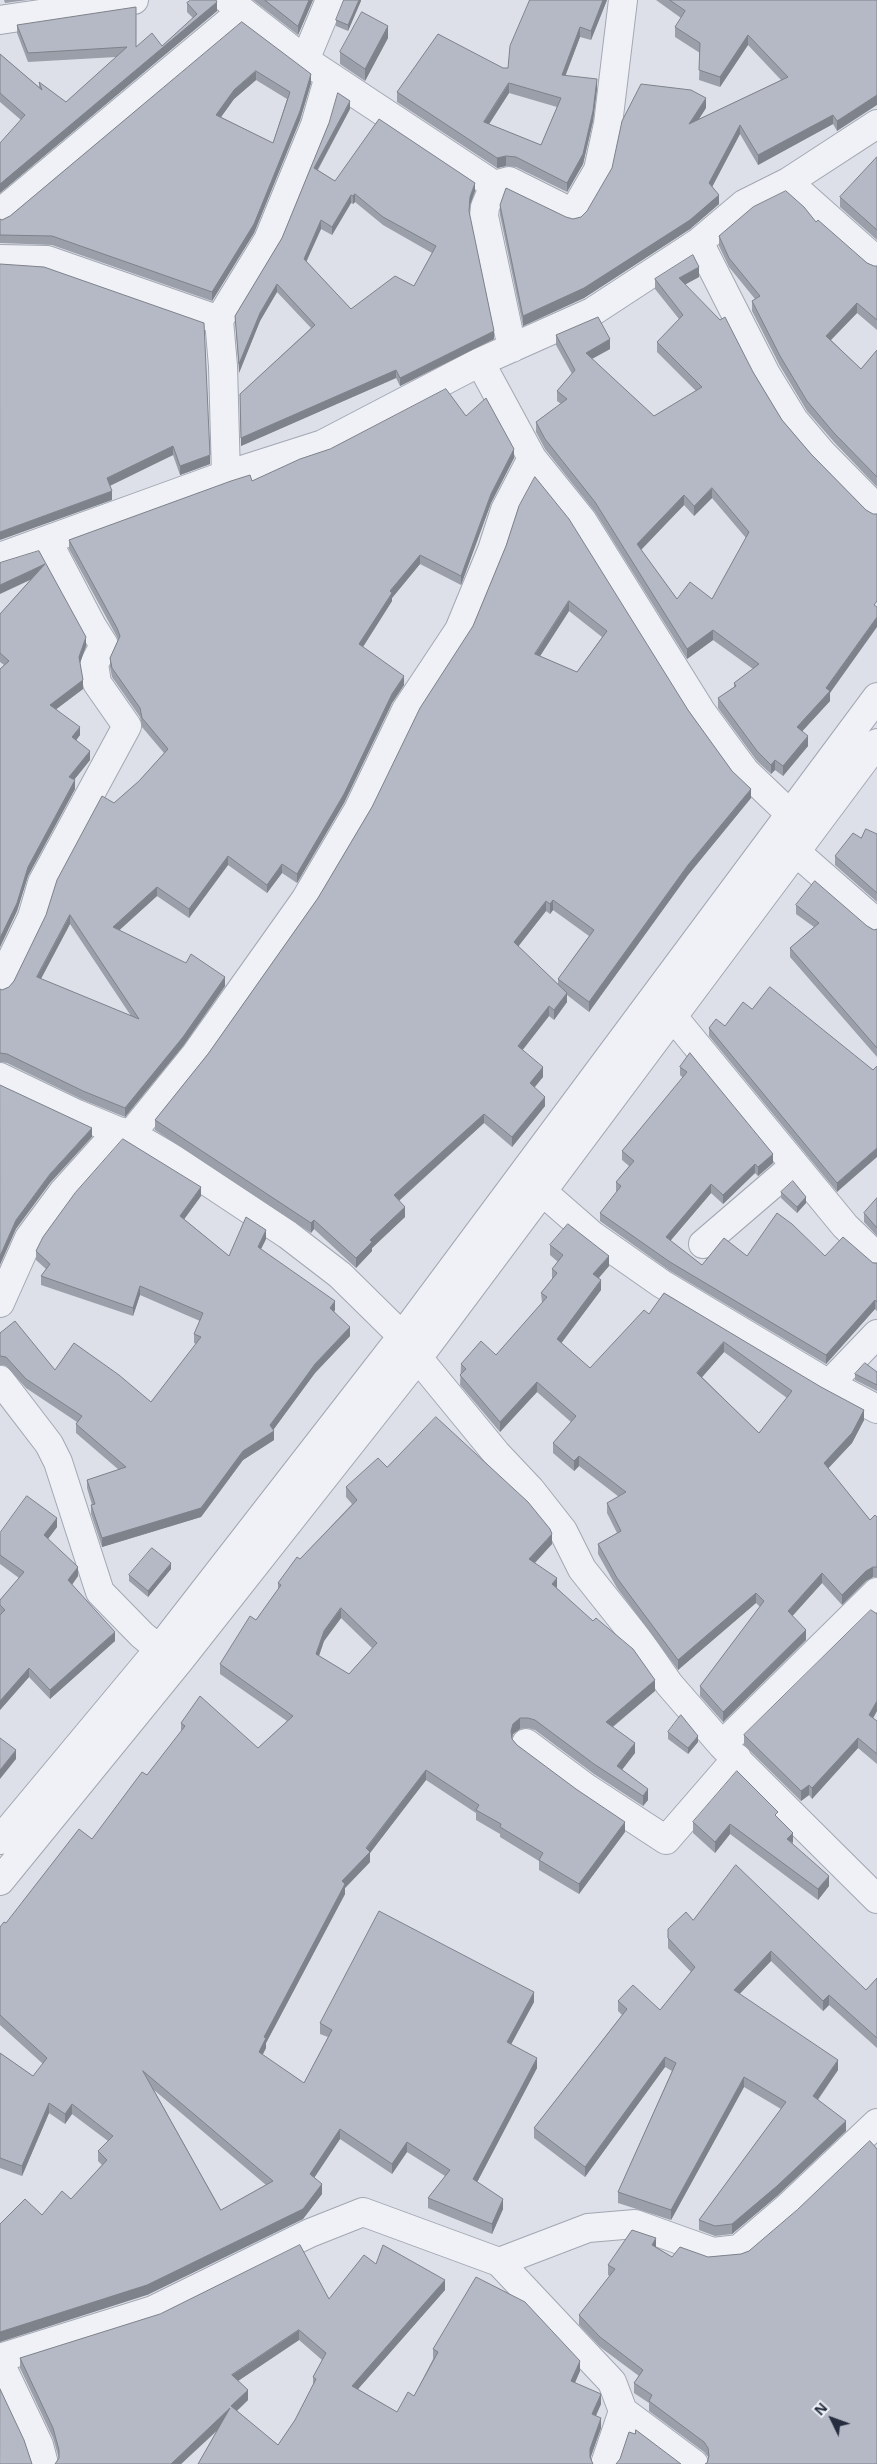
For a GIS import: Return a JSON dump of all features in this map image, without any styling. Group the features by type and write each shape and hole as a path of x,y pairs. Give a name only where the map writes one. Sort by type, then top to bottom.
{"street":[{"path":"0,20 134,0"},
{"path":"305,60 330,0"},
{"path":"0,213 235,5 305,60 494,185 509,181 573,213 598,170 608,124 623,0"},
{"path":"226,475 223,366 219,320 268,240 316,125 330,76"},
{"path":"0,557 226,475 323,444 480,362 592,312 699,242 744,204 788,182 877,124"},
{"path":"788,182 877,261"},
{"path":"494,185 485,206 484,216 512,348"},
{"path":"699,242 766,374 794,420 822,453 877,509"},
{"path":"0,259 47,260 219,320"},
{"path":"480,362 532,458 582,520 701,711 745,771 791,815"},
{"path":"0,1303 29,1238 63,1192 124,1133 195,1054 299,908 358,810 406,710 459,630 492,550 505,510 532,458"},
{"path":"0,983 32,917 42,883 126,726 97,683 94,664 104,645 46,540"},
{"path":"0,1840 159,1648 402,1336 877,697"},
{"path":"0,1881 186,1652 418,1358 544,1193 877,743"},
{"path":"796,852 877,923"},
{"path":"674,1018 845,1226 877,1257"},
{"path":"0,1077 124,1133 172,1158 288,1235 340,1275 402,1336"},
{"path":"703,1244 795,1165"},
{"path":"544,1193 592,1235 662,1284 829,1384 877,1409"},
{"path":"829,1384 877,1334"},
{"path":"418,1358 496,1453 530,1489 562,1531 582,1569 640,1642 669,1684 729,1751 877,1899"},
{"path":"0,1380 49,1444 58,1462 100,1592 142,1635 159,1648"},
{"path":"526,1742 585,1787 666,1840 729,1751 877,1592"},
{"path":"499,2262 588,2228 635,2224 713,2252 739,2249 877,2123"},
{"path":"0,2358 153,2310 310,2233 362,2212 499,2262 612,2382 623,2411 694,2464"},
{"path":"0,2364 39,2445 44,2464"},
{"path":"605,2464 623,2411"}],"building":[{"path":"191,0 216,0 217,2 0,184 0,143 25,115 0,93 0,54 42,90 39,82 66,102 127,47 28,53 17,25 136,7 136,47 152,33 162,46 197,14 187,3"},
{"path":"265,0 309,0 298,26"},
{"path":"344,0 359,0 348,25 336,20"},
{"path":"530,0 603,0 591,31 580,27 562,75 597,79 593,111 583,154 567,183 516,157 506,156 497,158 397,92 438,34 503,68 508,68 510,46","holes":["509,83 561,98 541,145 484,122"]},
{"path":"670,0 877,0 877,95 837,121 833,115 758,155 740,125 709,183 719,195 690,220 584,288 523,316 500,205 506,188 566,217 573,219 581,217 587,211 612,168 622,121 641,84 691,90 706,98 689,124 788,77 748,35 720,77 699,70 700,43 675,27 685,11"},
{"path":"362,12 388,26 365,69 340,52"},
{"path":"242,22 311,74 300,111 254,224 212,292 52,236 0,235 0,219 2,220 10,216","holes":["256,71 290,92 273,143 216,115 234,90"]},
{"path":"338,93 350,101 314,168 335,181 379,119 475,183 470,197 469,211 494,331 400,378 396,370 241,438 240,394 315,325 277,284 260,313 239,364 235,316 282,238 329,123","holes":["355,194 383,217 436,246 414,286 395,276 351,309 304,259 321,220 332,227 351,195"]},
{"path":"877,157 877,230 840,197"},
{"path":"786,191 804,207 816,222 818,220 867,263 877,266 877,320 857,303 826,336 861,369 877,350 877,477 834,433 807,401 780,356 752,301 760,296 729,258 719,236 753,207"},
{"path":"693,255 699,267 679,278 720,320 725,317 753,372 782,420 811,454 866,510 877,514 877,601 874,605 877,607 877,617 826,688 830,691 797,727 808,736 783,766 775,760 771,765 757,751 718,698 736,686 734,683 759,664 713,630 687,649 595,502 545,439 536,422 567,399 557,391 575,370 556,335 598,317 610,339 586,353 654,416 702,387 657,342 683,315 655,279","holes":["712,488 749,532 712,599 690,582 677,599 637,544 684,495 694,506"]},
{"path":"0,264 44,267 204,323 210,455 180,466 173,446 107,478 112,491 0,532"},
{"path":"446,389 466,416 486,398 514,449 491,494 461,576 420,555 390,591 392,593 359,644 404,676 392,694 344,794 297,874 282,864 267,885 228,856 189,909 157,887 113,927 186,963 191,954 225,977 183,1037 125,1108 83,1091 7,1054 0,1053 0,989 9,987 14,981 46,915 57,880 102,796 114,803 139,781 168,749 142,718 140,708 112,668 110,658 120,636 69,540 231,481 250,475 252,481 300,459 330,449","holes":["70,915 139,1019 37,977"]},
{"path":"535,477 569,519 688,710 732,771 751,789 688,865 589,1002 558,979 594,930 553,900 550,904 546,901 514,942 567,993 554,1010 549,1006 518,1046 543,1067 530,1083 545,1097 512,1137 484,1114 394,1195 405,1207 370,1240 372,1242 356,1258 314,1220 311,1223 155,1120 208,1054 318,898 372,807 420,708 473,626 506,546 519,506","holes":["569,601 607,631 577,672 535,654"]},
{"path":"39,551 86,637 79,657 83,680 50,705 80,727 72,737 90,751 69,777 75,780 28,867 17,903 0,938 0,669 9,661 0,653 0,614 45,564 0,585 0,563"},
{"path":"866,829 877,834 877,893 835,856 853,833 861,838"},
{"path":"815,881 867,926 874,930 877,929 877,1048 790,948 819,923 796,905"},
{"path":"770,987 873,1070 877,1066 877,1148 837,1183 709,1028 716,1019 725,1026 743,1002 752,1009"},
{"path":"690,1053 773,1154 758,1167 755,1164 723,1195 711,1184 666,1237 702,1265 724,1238 747,1256 777,1213 792,1224 825,1256 843,1237 873,1263 877,1263 877,1302 875,1300 826,1355 670,1262 600,1213 621,1186 616,1182 634,1161 622,1151 687,1072 680,1067"},
{"path":"0,1085 92,1128 50,1174 16,1220 0,1256"},
{"path":"123,1139 201,1187 180,1216 229,1256 246,1217 266,1230 258,1247 335,1301 330,1308 350,1327 315,1364 270,1425 274,1431 243,1451 201,1508 102,1538 91,1505 95,1504 87,1480 126,1467 76,1424 82,1416 26,1379 6,1357 0,1356 0,1333 15,1321 55,1370 74,1343 119,1375 151,1402 201,1337 194,1334 203,1313 140,1286 133,1308 41,1276 50,1264 36,1251 43,1237 75,1193"},
{"path":"793,1181 806,1197 797,1207 781,1192"},
{"path":"877,1198 877,1228 864,1213"},
{"path":"568,1224 609,1256 593,1274 601,1280 557,1339 590,1368 644,1310 649,1314 664,1293 821,1387 864,1410 852,1433 824,1463 870,1520 875,1515 877,1517 877,1567 866,1571 842,1595 822,1573 788,1611 806,1630 723,1712 700,1686 764,1601 756,1593 678,1660 617,1578 598,1544 621,1531 607,1503 626,1492 579,1456 574,1461 553,1443 576,1416 537,1382 500,1422 460,1375 466,1369 461,1364 481,1341 496,1355 547,1297 541,1293 557,1273 552,1269 563,1255 550,1245","holes":["724,1342 792,1391 759,1433 697,1373"]},
{"path":"865,1363 877,1372 877,1385 855,1374"},
{"path":"436,1417 528,1502 550,1529 552,1534 529,1559 557,1578 552,1584 593,1621 596,1618 633,1649 655,1680 606,1722 635,1743 617,1766 648,1789 643,1796 594,1764 535,1720 520,1718 513,1724 511,1731 512,1739 517,1745 576,1789 625,1822 579,1884 539,1860 543,1853 500,1827 501,1824 476,1810 479,1805 426,1770 366,1848 370,1852 342,1881 345,1884 264,2037 266,2038 259,2052 304,2083 332,2030 320,2023 379,1911 534,1992 507,2042 537,2058 473,2179 503,2199 492,2224 428,2198 450,2170 407,2142 392,2164 340,2129 310,2174 322,2184 303,2209 147,2285 0,2332 0,2224 25,2199 42,2215 62,2191 71,2199 107,2160 98,2151 113,2136 72,2104 65,2114 49,2103 22,2166 0,2158 0,2053 33,2076 47,2058 0,2015 0,1927 4,1922 6,1923 79,1829 92,1839 142,1772 147,1775 185,1726 181,1723 200,1696 258,1748 293,1716 220,1664 250,1616 256,1620 281,1585 278,1583 297,1557 300,1559 357,1500 346,1487 378,1458 387,1467","holes":["341,1608 377,1643 349,1674 316,1654 324,1631","143,2071 273,2181 221,2210"]},
{"path":"27,1496 57,1518 44,1535 78,1567 68,1580 115,1632 50,1690 29,1668 0,1701 0,1615 5,1610 0,1605 0,1600 24,1572 0,1555 0,1533"},
{"path":"152,1548 171,1563 148,1591 129,1575"},
{"path":"871,1610 877,1614 877,1701 869,1715 877,1721 877,1754 858,1738 812,1788 809,1785 801,1791 744,1735"},
{"path":"681,1715 698,1736 688,1748 668,1732"},
{"path":"0,1738 16,1750 0,1770"},
{"path":"737,1771 778,1812 775,1815 793,1833 787,1839 829,1876 818,1889 730,1824 715,1842 693,1822"},
{"path":"736,1865 866,1990 877,1978 877,2038 829,1995 823,2001 771,1951 734,1990 838,2060 813,2096 846,2121 777,2186 732,2224 715,2226 699,2220 786,2102 744,2077 671,2210 618,2192 676,2063 665,2057 585,2167 534,2128 627,2009 618,2001 633,1985 660,2010 695,1967 668,1938 668,1929 686,1912 693,1920"},
{"path":"870,2141 877,2149 877,2464 705,2464 709,2456 708,2448 704,2442 649,2401 652,2395 634,2383 643,2370 600,2337 579,2315 615,2269 608,2265 632,2230 656,2238 652,2245 672,2257 680,2247 708,2257 741,2254 749,2251 797,2210"},
{"path":"300,2245 329,2299 364,2255 376,2264 383,2245 445,2280 352,2386 397,2412 408,2392 414,2396 438,2352 433,2349 476,2277 525,2302 580,2361 571,2381 601,2394 592,2414 601,2418 590,2449 590,2457 593,2464 198,2464 230,2408 171,2464 55,2464 59,2458 59,2450 53,2428 20,2358 160,2314","holes":["299,2330 326,2353 313,2377 316,2379 295,2420 278,2445 231,2406 248,2390 232,2375"]},
{"path":"0,2389 24,2440 32,2464 0,2464"},
{"path":"636,2430 681,2464 616,2464 620,2459 629,2432 635,2434"}]}
